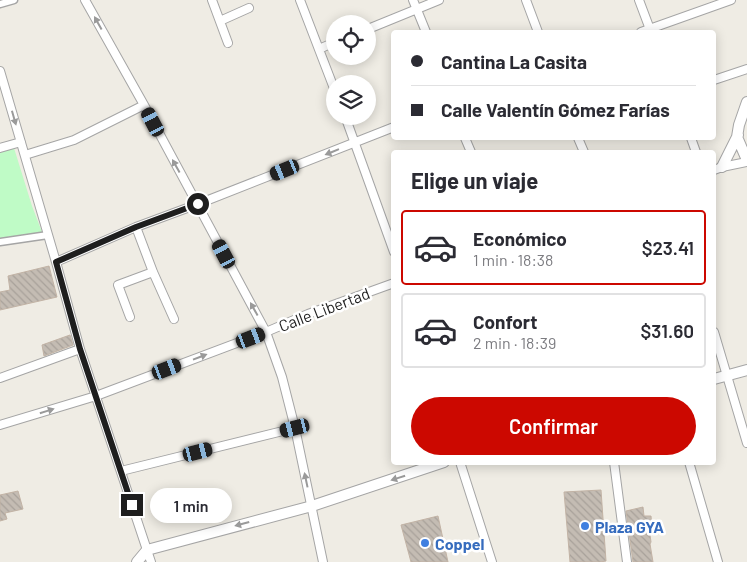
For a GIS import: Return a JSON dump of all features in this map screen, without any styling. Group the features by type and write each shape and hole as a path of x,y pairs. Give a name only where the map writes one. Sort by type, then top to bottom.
{"street":[{"path":"0,4 14,0"},
{"path":"85,0 198,204 266,332 282,377 295,428 324,562"},
{"path":"212,0 228,43"},
{"path":"300,0 329,75"},
{"path":"414,0 425,30"},
{"path":"376,26 439,0"},
{"path":"526,0 537,30"},
{"path":"639,0 651,30"},
{"path":"654,30 731,0"},
{"path":"220,21 250,8"},
{"path":"319,48 326,45"},
{"path":"716,79 747,68"},
{"path":"0,72 80,349 151,562"},
{"path":"718,169 747,161 739,125 747,102"},
{"path":"25,155 74,140 144,105"},
{"path":"718,169 747,119"},
{"path":"347,125 391,244"},
{"path":"56,262 136,227 391,128"},
{"path":"740,133 747,146"},
{"path":"0,148 21,142"},
{"path":"136,227 174,319"},
{"path":"0,242 48,235"},
{"path":"130,317 118,285 153,272"},
{"name":"Calle Libertad","path":"0,425 96,396 391,284"},
{"path":"716,339 747,443"},
{"path":"0,378 80,349"},
{"path":"716,379 747,370"},
{"path":"121,471 295,428"},
{"path":"137,562 147,550 312,506 435,465"},
{"path":"461,465 492,562"},
{"path":"614,465 627,562"},
{"path":"690,465 718,562"}],"green space":[{"path":"14,148 42,232 0,238 0,152"}],"building":[{"path":"49,266 57,297 0,310 0,292 10,290 8,276"},
{"path":"70,335 73,345 44,356 42,345"},
{"name":"Plaza GYA","path":"601,490 606,561 570,562 564,492"},
{"path":"18,491 23,509 5,513 7,519 0,521 0,495"},
{"path":"643,507 644,516 651,516 652,528 649,528 653,562 633,562 626,511"},
{"name":"Coppel","path":"438,516 448,562 411,562 401,525"}],"place":[{"name":"Plaza GYA","path":"585,526"},
{"name":"Coppel","path":"425,543"}],"route":[{"path":"132,505 80,349 56,262 136,227 198,204"}]}
